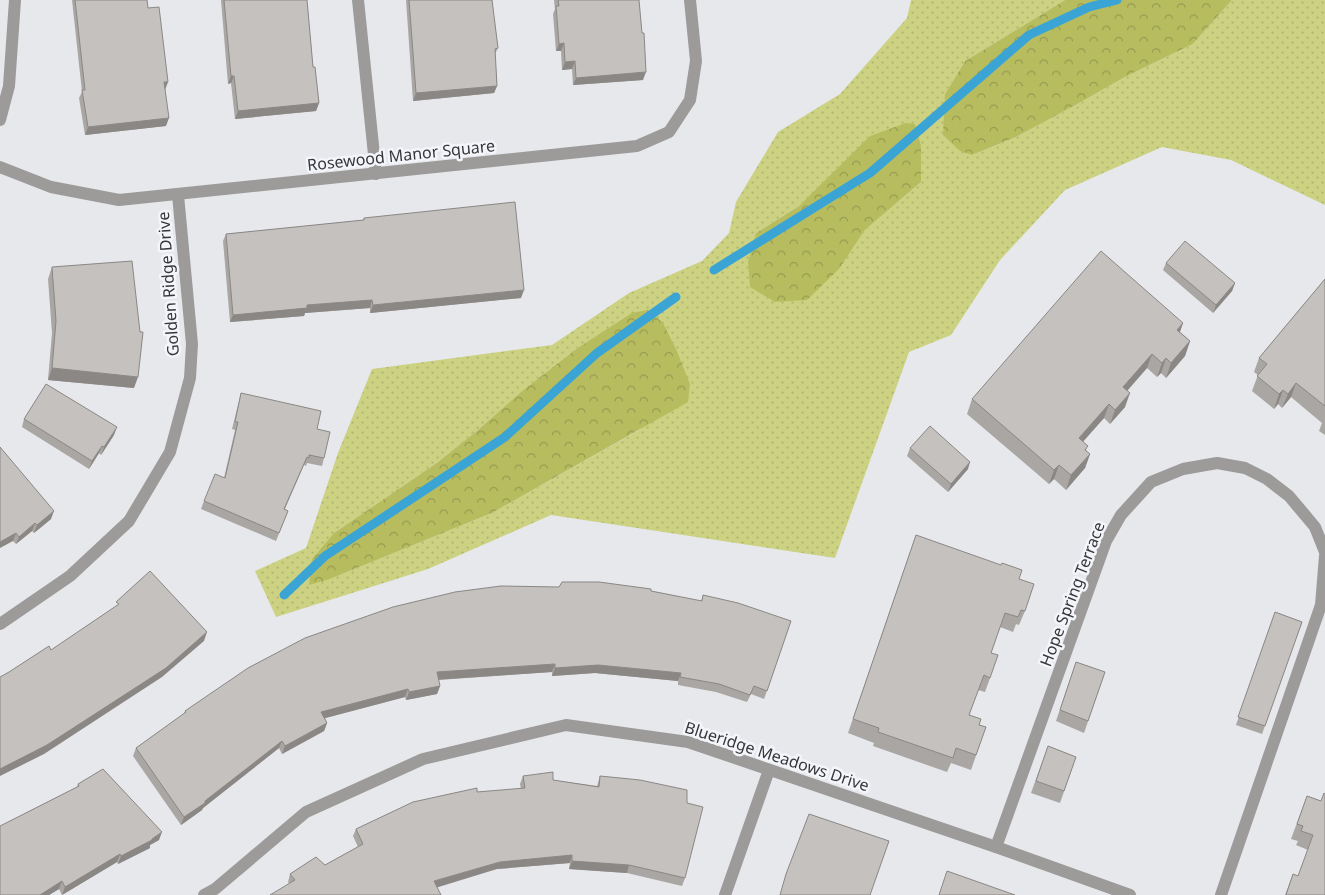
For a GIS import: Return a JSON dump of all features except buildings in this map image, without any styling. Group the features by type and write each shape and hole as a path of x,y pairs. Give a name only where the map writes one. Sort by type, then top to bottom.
{"street":[{"path":"0,120 9,86 15,0"},
{"path":"358,0 376,174"},
{"name":"Rosewood Manor Square","path":"0,167 50,187 118,200 637,146 669,132 690,100 696,61 690,0"},
{"name":"Golden Ridge Drive","path":"0,624 70,576 128,521 170,452 190,378 192,344 178,195"},
{"name":"Hope Spring Terrace","path":"996,847 1106,541 1120,515 1151,482 1183,469 1217,463 1245,468 1267,479 1289,496 1315,527 1325,554 1321,605 1221,895"},
{"name":"Blueridge Meadows Drive","path":"204,895 215,889 306,812 423,759 566,725 688,742 996,847 1127,895"},
{"path":"725,895 769,770"}],"green space":[{"path":"911,0 1065,0 965,61 945,94 972,155 1016,137 1125,77 1193,44 1232,0 1325,0 1325,205 1231,160 1162,147 1065,190 1000,260 951,335 909,352 835,558 551,515 428,569 276,617 255,571 306,548 338,453 372,369 552,345 629,293 702,261 729,233 736,202 778,132 840,94 907,18","holes":["828,179 921,182 864,231 756,233 799,206","632,314 641,429 492,513 330,579 334,533 438,462 522,391 576,349"]},
{"path":"1065,0 1232,0 1193,44 1125,77 1016,137 972,155 960,151 943,135 945,94 965,61"},
{"path":"906,123 915,124 921,146 921,182 864,231 839,269 807,300 775,302 750,287 748,262 756,233 799,206 870,136"},
{"path":"648,310 663,323 676,349 690,384 688,402 492,513 330,579 309,585 312,559 334,533 438,462 522,391 576,349 632,313"}],"waterway":[{"path":"714,270 870,173 1029,35 1089,7 1117,0"},
{"path":"284,595 325,556 505,437 597,353 676,297"}]}
